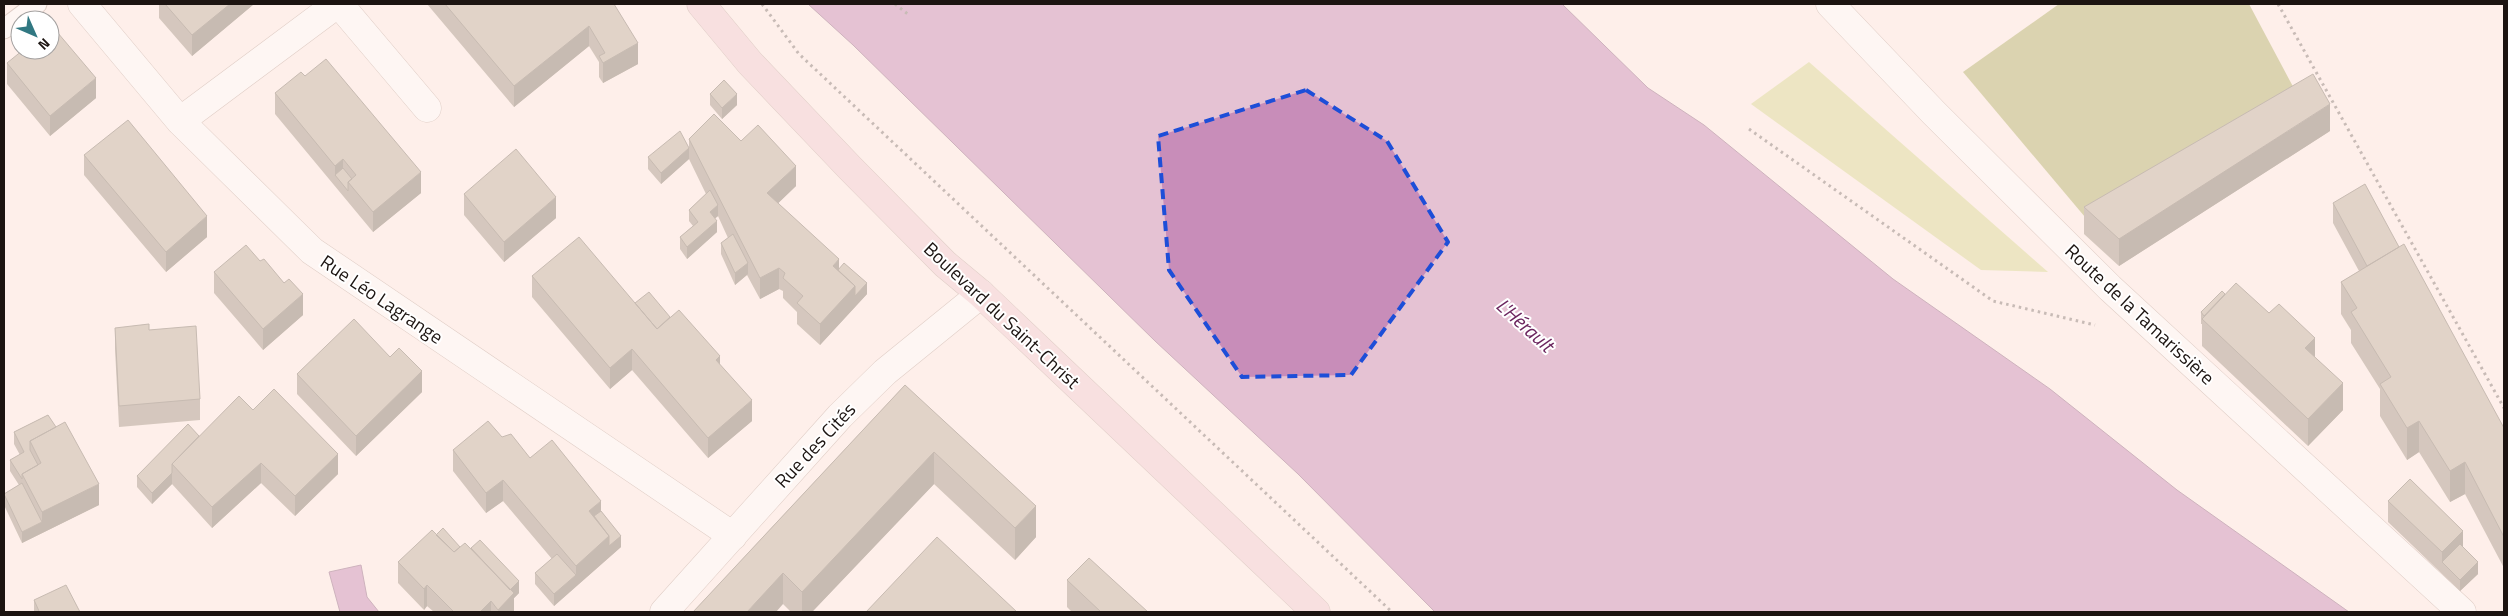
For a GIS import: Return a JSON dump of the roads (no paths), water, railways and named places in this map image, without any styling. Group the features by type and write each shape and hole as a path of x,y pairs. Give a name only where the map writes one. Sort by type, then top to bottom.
{"street":[{"name":"Rue Léo Lagrange","path":"82,4 180,121 312,251 733,536"},
{"path":"180,121 338,4 427,108"},
{"name":"Boulevard du Saint-Christ","path":"701,4 750,63 945,264 981,294 1316,612"},
{"name":"Route de la Tamarissière","path":"1830,4 1934,112 2110,288 2462,612"},
{"name":"Rue des Cités","path":"664,612 840,416 885,372 981,294"}],"lane":[{"path":"4,30 37,4"}],"water":[{"name":"L'Hérault","path":"808,4 1562,4 1648,88 1704,125 1893,279 2050,389 2177,490 2349,612 1435,612 1298,474 1155,341 853,45"},
{"path":"361,565 367,597 379,612 340,612 329,572"}]}
